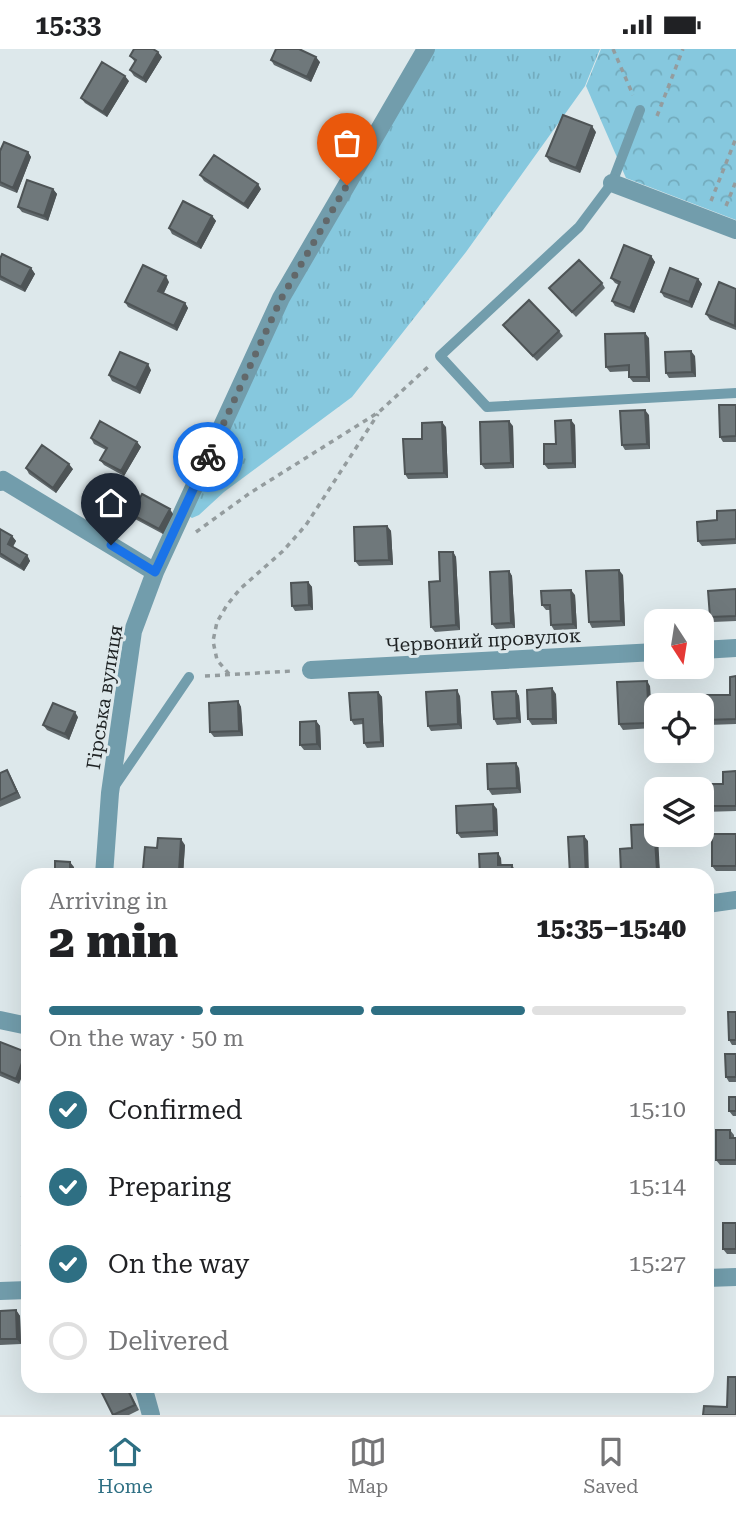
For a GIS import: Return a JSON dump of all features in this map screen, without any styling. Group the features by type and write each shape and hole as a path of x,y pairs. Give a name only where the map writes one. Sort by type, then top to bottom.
{"street":[{"name":"Гірська вулиця","path":"105,868 110,793 133,631 155,572 281,299 426,49"},
{"path":"612,183 720,224"},
{"path":"0,482 4,480 155,572"},
{"path":"714,649 736,648"},
{"name":"Червоний провулок","path":"311,670 644,653"},
{"path":"714,903 736,900"},
{"path":"0,1020 21,1024"},
{"path":"714,1277 736,1277"},
{"path":"0,1291 21,1290"},
{"path":"145,1393 151,1415"}],"lane":[{"path":"640,110 612,183 579,227 440,356 487,407 736,393"},
{"path":"110,793 189,677"}],"path":[{"path":"613,49 640,110"},
{"path":"720,224 736,138"},
{"path":"720,224 736,181"},
{"path":"194,533 250,493 379,412 440,356"},
{"path":"229,674 217,660 212,641 217,622 227,604 240,589 284,551 306,525 379,412"},
{"path":"189,677 311,670"}],"green space":[{"path":"431,49 600,49 585,86 466,252 352,397 192,518 187,515 284,301"},
{"path":"601,49 736,49 736,220 626,178 586,86"}],"building":[{"path":"134,49 153,49 158,52 143,78 130,70 136,60 130,56"},
{"path":"276,49 299,49 316,57 307,77 271,60"},
{"path":"102,62 125,76 103,112 81,98"},
{"path":"563,115 592,126 576,168 546,156"},
{"path":"4,142 28,152 13,188 0,182 0,151"},
{"path":"214,155 258,184 244,204 200,175"},
{"path":"27,180 53,189 44,216 18,207"},
{"path":"183,201 212,216 197,244 169,228"},
{"path":"624,245 651,256 630,308 612,301 620,282 611,278"},
{"path":"2,254 31,268 21,287 0,276"},
{"path":"579,260 602,283 572,312 549,288"},
{"path":"143,265 166,276 158,291 185,303 174,326 125,302"},
{"path":"670,268 698,279 689,302 661,292"},
{"path":"719,282 736,289 735,326 706,314"},
{"path":"529,300 559,331 533,356 503,325"},
{"path":"645,333 647,377 629,377 629,365 606,367 605,334"},
{"path":"691,351 692,372 666,373 665,352"},
{"path":"120,352 148,364 136,388 109,375"},
{"path":"719,405 736,405 736,436 720,437"},
{"path":"645,410 647,444 622,445 620,411"},
{"path":"571,420 573,463 544,464 544,444 556,444 555,421"},
{"path":"100,421 137,442 121,471 100,460 107,448 91,438"},
{"path":"509,421 511,463 481,464 480,422"},
{"path":"442,422 444,473 405,474 403,439 422,439 422,423"},
{"path":"42,445 69,464 53,488 26,468"},
{"path":"142,494 170,509 159,529 131,514"},
{"path":"736,510 736,539 698,541 697,522 717,520 717,511"},
{"path":"387,526 389,560 355,561 354,527"},
{"path":"0,529 12,536 8,544 27,555 20,566 0,553"},
{"path":"439,552 453,552 456,625 431,627 429,582 440,581"},
{"path":"619,570 621,621 589,622 586,571"},
{"path":"509,571 511,623 492,624 490,572"},
{"path":"308,582 309,605 292,606 291,583"},
{"path":"736,589 736,616 714,617 714,609 709,609 708,591"},
{"path":"571,590 573,624 551,625 550,605 542,605 541,591"},
{"path":"736,676 736,719 714,720 714,695 730,695 730,677"},
{"path":"647,681 648,693 644,693 644,723 619,724 617,682"},
{"path":"552,688 553,719 528,719 527,690"},
{"path":"457,690 458,724 428,726 426,692"},
{"path":"516,691 517,718 494,719 492,692"},
{"path":"378,692 381,742 364,743 363,719 351,720 349,693"},
{"path":"238,701 239,731 210,732 209,703"},
{"path":"53,703 75,712 65,734 43,725"},
{"path":"316,721 317,744 300,745 300,722"},
{"path":"516,763 517,788 488,789 487,764"},
{"path":"7,770 17,792 0,800 0,773"},
{"path":"736,771 736,806 714,806 714,784 723,784 723,772"},
{"path":"493,804 494,831 457,833 456,806"},
{"path":"644,824 644,847 655,847 657,868 621,868 620,849 632,848 631,825"},
{"path":"714,834 736,834 736,866 712,866"},
{"path":"584,836 586,868 570,868 568,837"},
{"path":"158,838 181,839 179,868 143,868 145,847 157,848"},
{"path":"498,853 498,865 512,865 512,868 480,868 479,854"},
{"path":"55,861 70,862 70,868 55,868"},
{"path":"728,1012 736,1012 736,1040 729,1040"},
{"path":"0,1042 21,1050 21,1066 16,1079 0,1072"},
{"path":"725,1054 736,1054 736,1077 726,1077"},
{"path":"729,1097 736,1097 736,1111 729,1111"},
{"path":"716,1130 730,1130 730,1138 736,1138 736,1160 716,1160"},
{"path":"723,1223 736,1223 736,1249 723,1249"},
{"path":"16,1310 17,1339 0,1339 0,1311"},
{"path":"728,1377 736,1377 736,1415 703,1415 704,1406 727,1407"},
{"path":"102,1393 129,1393 135,1405 113,1415"}],"way so far":[{"path":"208,457 281,299 347,185"}],"route":[{"path":"111,545 155,572 208,457"}]}
